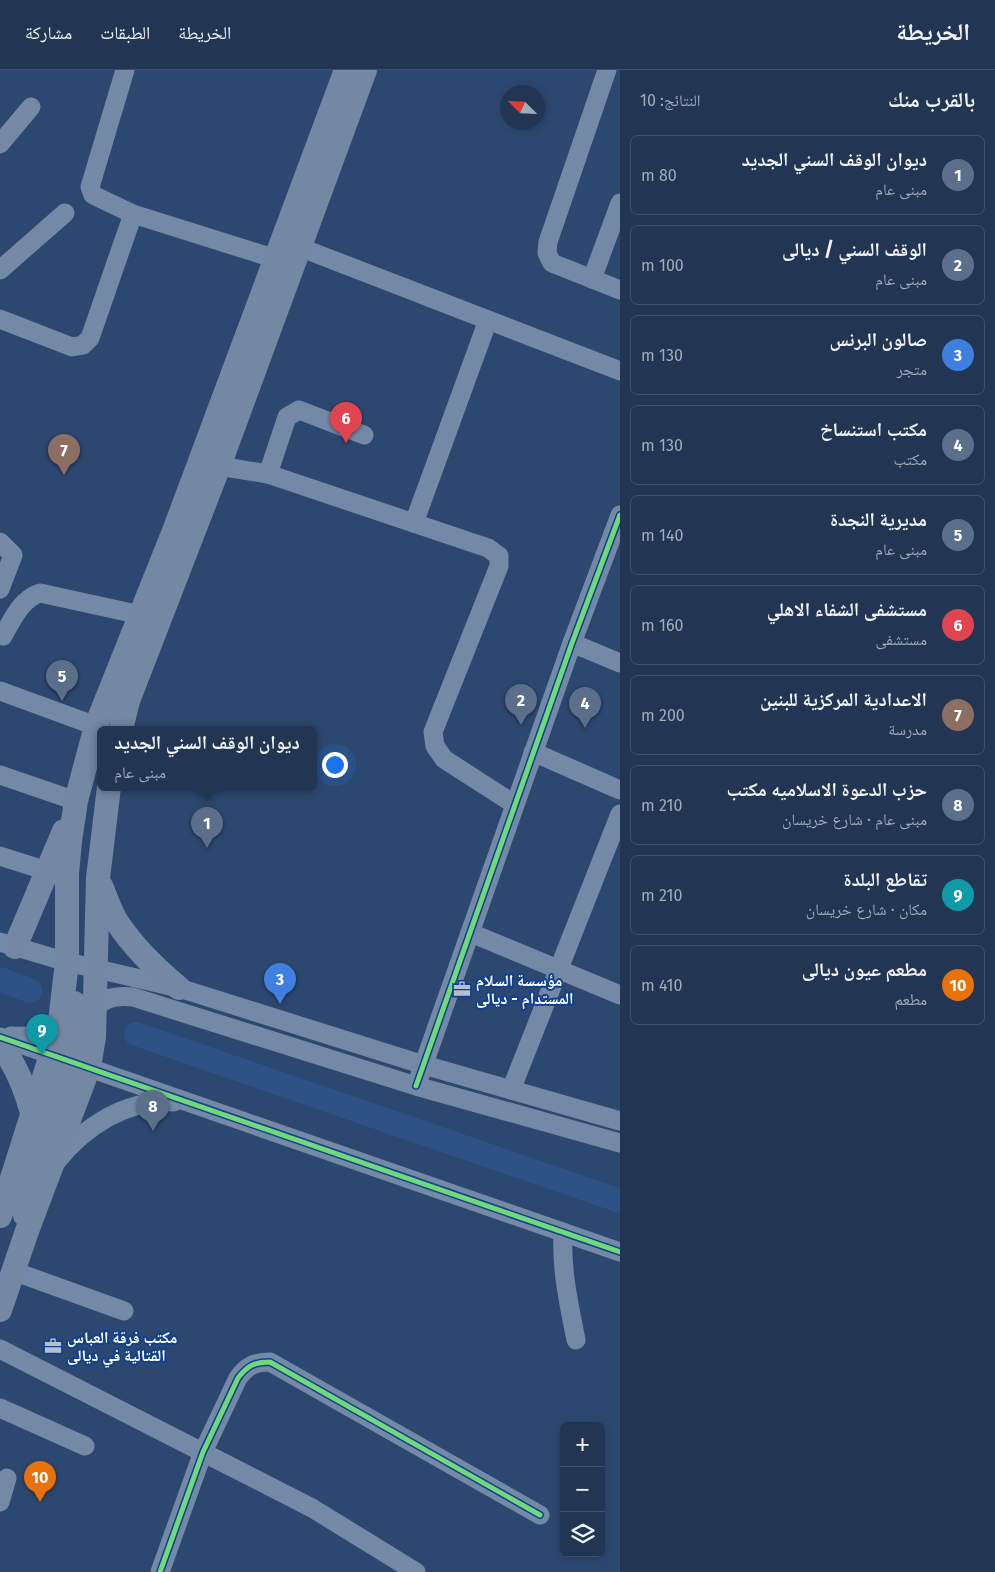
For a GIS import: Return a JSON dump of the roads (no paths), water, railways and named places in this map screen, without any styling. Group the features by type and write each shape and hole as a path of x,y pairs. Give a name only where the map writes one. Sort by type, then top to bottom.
{"main road":[{"path":"122,726 128,701 219,466 290,256 346,70"},
{"path":"0,1310 27,1231 52,1167 70,1060 66,962 67,874 76,802 96,726 365,70"},
{"path":"0,1216 32,1113 70,1060 94,1037 98,878 109,791"},
{"path":"7,944 47,871 76,802"},
{"path":"98,878 116,920 134,946 155,968 179,988"},
{"path":"0,1044 15,1065 23,1082 32,1113"},
{"path":"27,1231 25,1207 30,1176 70,1060"}],"street":[{"path":"125,70 90,187 93,195 133,214 290,256 488,320 620,371"},
{"path":"607,70 548,242 547,253 552,263 620,290"},
{"path":"0,144 31,107"},
{"path":"592,279 620,203"},
{"path":"0,270 66,213"},
{"path":"0,319 72,347 82,345 90,338 133,214"},
{"path":"414,523 488,320"},
{"path":"268,474 287,417 299,410 364,435"},
{"path":"219,466 268,474 488,548 499,556 499,566 433,732 435,746 444,759 514,804"},
{"path":"416,1086 572,643 613,554 620,514"},
{"path":"0,542 14,555 0,589"},
{"path":"3,636 22,604 40,593 141,615"},
{"path":"572,643 620,663"},
{"path":"0,691 96,726"},
{"path":"533,752 620,790"},
{"path":"0,775 76,802"},
{"path":"511,1090 620,814"},
{"path":"0,856 47,871"},
{"path":"471,933 620,995"},
{"path":"7,944 97,970 179,988 424,1066 620,1121"},
{"path":"0,1036 20,1036 68,1026 106,999 117,996 143,999 416,1086 620,1143"},
{"path":"0,1036 620,1252"},
{"path":"52,1167 68,1147 87,1130 108,1117 145,1104 170,1102 194,1105"},
{"path":"563,1232 562,1258 564,1282 576,1340"},
{"path":"13,1271 124,1311"},
{"path":"0,1349 312,1508 416,1572"},
{"path":"160,1572 203,1452 238,1378 245,1369 255,1362 270,1362 540,1515"},
{"path":"0,1408 85,1446"},
{"path":"0,1502 7,1478"}],"waterway":[{"path":"0,979 30,991"},
{"path":"136,1034 620,1201"}],"place":[{"name":"مستشفى الشفاء الاهلي","path":"346,443"},
{"name":"الاعدادية المركزية للبنين","path":"64,475"},
{"name":"مديرية النجدة","path":"62,701"},
{"name":"الوقف السني / ديالى","path":"521,725"},
{"name":"مكتب استنساخ","path":"585,728"},
{"name":"ديوان الوقف السني الجديد","path":"207,848"},
{"name":"مؤسسة السلام المستدام - ديالى","path":"462,989"},
{"name":"صالون البرنس","path":"280,1004"},
{"name":"تقاطع البلدة","path":"42,1055"},
{"name":"حزب الدعوة الاسلاميه مكتب","path":"153,1131"},
{"name":"مكتب فرقة العباس القتالية في ديالى","path":"53,1346"},
{"name":"مطعم عيون ديالى","path":"40,1502"}]}
